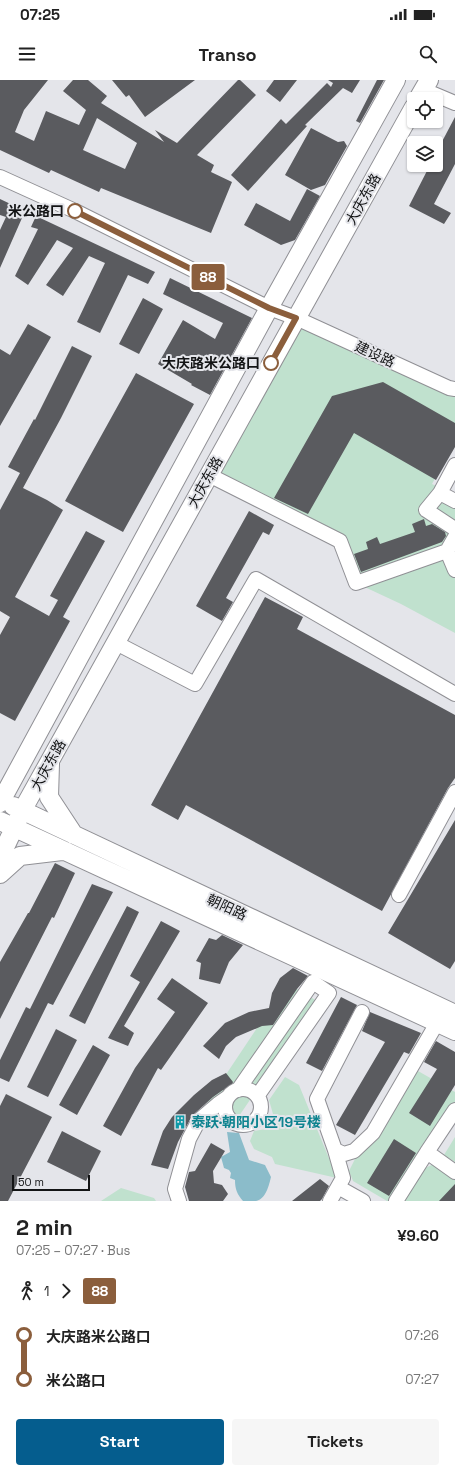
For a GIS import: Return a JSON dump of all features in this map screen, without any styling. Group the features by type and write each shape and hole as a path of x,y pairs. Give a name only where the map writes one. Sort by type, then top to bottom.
{"main road":[{"name":"大庆东路","path":"1,801 269,308 396,80"},
{"name":"大庆东路","path":"0,858 7,825 22,811 50,762 407,120"},
{"path":"50,762 49,797 75,836"},
{"name":"朝阳路","path":"1,801 455,1014"},
{"name":"朝阳路","path":"7,825 455,1031"},
{"path":"0,874 20,856 62,850"}],"street":[{"path":"424,90 455,103"},
{"name":"建设路","path":"0,177 75,211 269,308 296,318 449,388 455,389"},
{"path":"455,465 440,493 426,510 455,529"},
{"path":"209,474 340,541 356,583 447,551 455,537"},
{"path":"440,493 455,501"},
{"path":"447,551 455,570"},
{"path":"116,642 195,684 256,580 455,694"},
{"path":"399,895 455,792"},
{"path":"176,1198 174,1189 189,1139 199,1120 233,1094 248,1089 258,1096 261,1101 261,1113 253,1122 247,1125 235,1123 227,1115 226,1103 233,1094 313,982 329,993 258,1096"},
{"path":"330,1201 343,1178 317,1099 362,1012"},
{"path":"335,1150 344,1154 354,1151 373,1133 437,1023"},
{"path":"396,1201 455,1110"},
{"path":"427,1152 455,1172"},
{"path":"338,1187 363,1201"}],"green space":[{"path":"296,318 455,389 455,442 432,484 455,495 455,633 401,604 356,583 340,541 209,475"},
{"path":"287,983 317,1001 235,1122 205,1106"},
{"path":"418,1071 455,1092 455,1110 396,1201 387,1201 353,1181 349,1171 358,1153 375,1137"},
{"path":"285,1077 299,1085 337,1178 275,1164 272,1157 254,1149 250,1141 254,1131 266,1129 273,1114 269,1100"},
{"path":"455,1137 455,1162 444,1155"},
{"path":"434,1164 455,1178 455,1201 402,1201 425,1168"},
{"path":"121,1188 154,1198 156,1201 101,1201"}],"water":[{"path":"227,1132 239,1133 249,1160 265,1165 271,1177 265,1195 259,1200 243,1201 235,1186 235,1180 230,1178 231,1173 229,1170 224,1168 221,1157 230,1152"}],"building":[{"path":"0,80 48,80 24,110 15,132 34,141 46,111 79,125 86,110 63,91 73,80 88,80 107,96 101,103 164,142 155,130 177,143 238,80 240,80 256,95 197,155 214,165 211,172 232,182 211,233 101,188 99,192 51,170 49,173 0,150","holes":["97,118 137,143 125,169 83,150"]},
{"path":"112,80 195,80 145,117 129,95 126,97"},
{"path":"274,80 297,80 280,102 266,91"},
{"path":"328,80 360,80 352,93 343,88 305,125 307,126 248,191 231,175 281,119 286,124 327,83 331,87 333,83"},
{"path":"377,80 384,80 360,123 356,121"},
{"path":"455,117 455,164 434,204 451,213 444,224 409,206 426,172 443,172 443,140"},
{"path":"311,128 338,142 344,141 347,146 325,185 311,190 285,175"},
{"path":"307,189 320,196 295,240 281,245 244,225 256,203 290,221"},
{"path":"0,199 19,208 16,215 22,218 0,268 0,230 6,217 0,215"},
{"path":"36,216 155,272 148,284 128,275 100,333 77,322 105,263 89,256 63,296 46,285 73,248 57,240 28,285 15,276 38,229 31,227"},
{"path":"170,278 252,318 210,395 158,364 183,320 215,339 223,323 163,294"},
{"path":"143,298 163,309 139,354 119,344"},
{"path":"28,324 51,337 0,426 0,349 10,355"},
{"path":"72,346 92,356 61,418 23,488 63,510 15,597 49,616 58,600 50,596 86,531 105,541 63,617 70,621 15,721 0,713 0,635 10,617 0,611 0,510 20,473 8,467 34,419 35,420"},
{"path":"136,373 194,404 123,532 65,501"},
{"path":"383,382 455,423 455,447 436,480 354,433 308,514 274,498 332,396"},
{"path":"249,511 274,525 269,535 263,532 226,598 233,602 222,621 196,606"},
{"path":"424,519 426,526 432,524 445,532 446,536 442,542 361,572 354,554 368,549 366,542 377,537 380,544 415,532 412,524"},
{"path":"265,597 303,617 297,629 455,715 455,778 448,788 382,911 186,805 178,820 151,805"},
{"path":"455,820 455,961 450,969 388,933"},
{"path":"55,863 75,873 54,918 52,917 0,1019 0,962 29,913"},
{"path":"92,884 113,892 53,1005 48,1003 9,1082 0,1078 0,1060 26,1007 30,1009"},
{"path":"127,906 139,912 85,1024 69,1016"},
{"path":"161,921 180,931 124,1026 134,1033 128,1046 108,1038 140,982 130,976"},
{"path":"222,935 243,945 229,962 220,984 199,979 201,963 196,961 209,938 216,940"},
{"path":"293,968 308,976 297,989 273,1025 262,1026 236,1037 226,1046 219,1059 203,1046 225,1023 249,1012 269,1008 272,993 280,978"},
{"path":"172,978 208,1003 161,1070 158,1068 121,1136 103,1126 135,1068 175,1012 157,999"},
{"path":"341,997 357,1005 322,1071 306,1063"},
{"path":"370,1012 421,1033 409,1054 404,1052 355,1135 336,1125 385,1042 362,1031"},
{"path":"56,1029 77,1040 48,1097 27,1087"},
{"path":"436,1041 455,1052 455,1085 430,1126 409,1113 437,1069 424,1062"},
{"path":"93,1045 110,1055 77,1115 59,1105"},
{"name":"泰跃·朝阳小区19号楼","path":"226,1073 233,1082 230,1089 223,1090 213,1097 192,1116 178,1142 168,1169 151,1165 163,1131 172,1117 194,1095 212,1080"},
{"path":"6,1094 52,1117 8,1201 0,1201 0,1106"},
{"path":"62,1131 101,1151 86,1181 47,1162"},
{"path":"394,1139 416,1153 389,1196 367,1183"},
{"path":"211,1143 225,1151 213,1171 214,1183 222,1185 228,1194 223,1201 189,1201 185,1187 189,1172 195,1171"},
{"path":"320,1179 329,1186 320,1201 292,1201"},
{"path":"455,1184 455,1201 439,1201"}],"bus line":[{"name":"88","path":"75,211 269,308 296,318 271,363"}],"place":[{"name":"米公路口","path":"75,211"},
{"name":"大庆路米公路口","path":"271,363"},
{"name":"泰跃·朝阳小区19号楼","path":"180,1122"}]}
